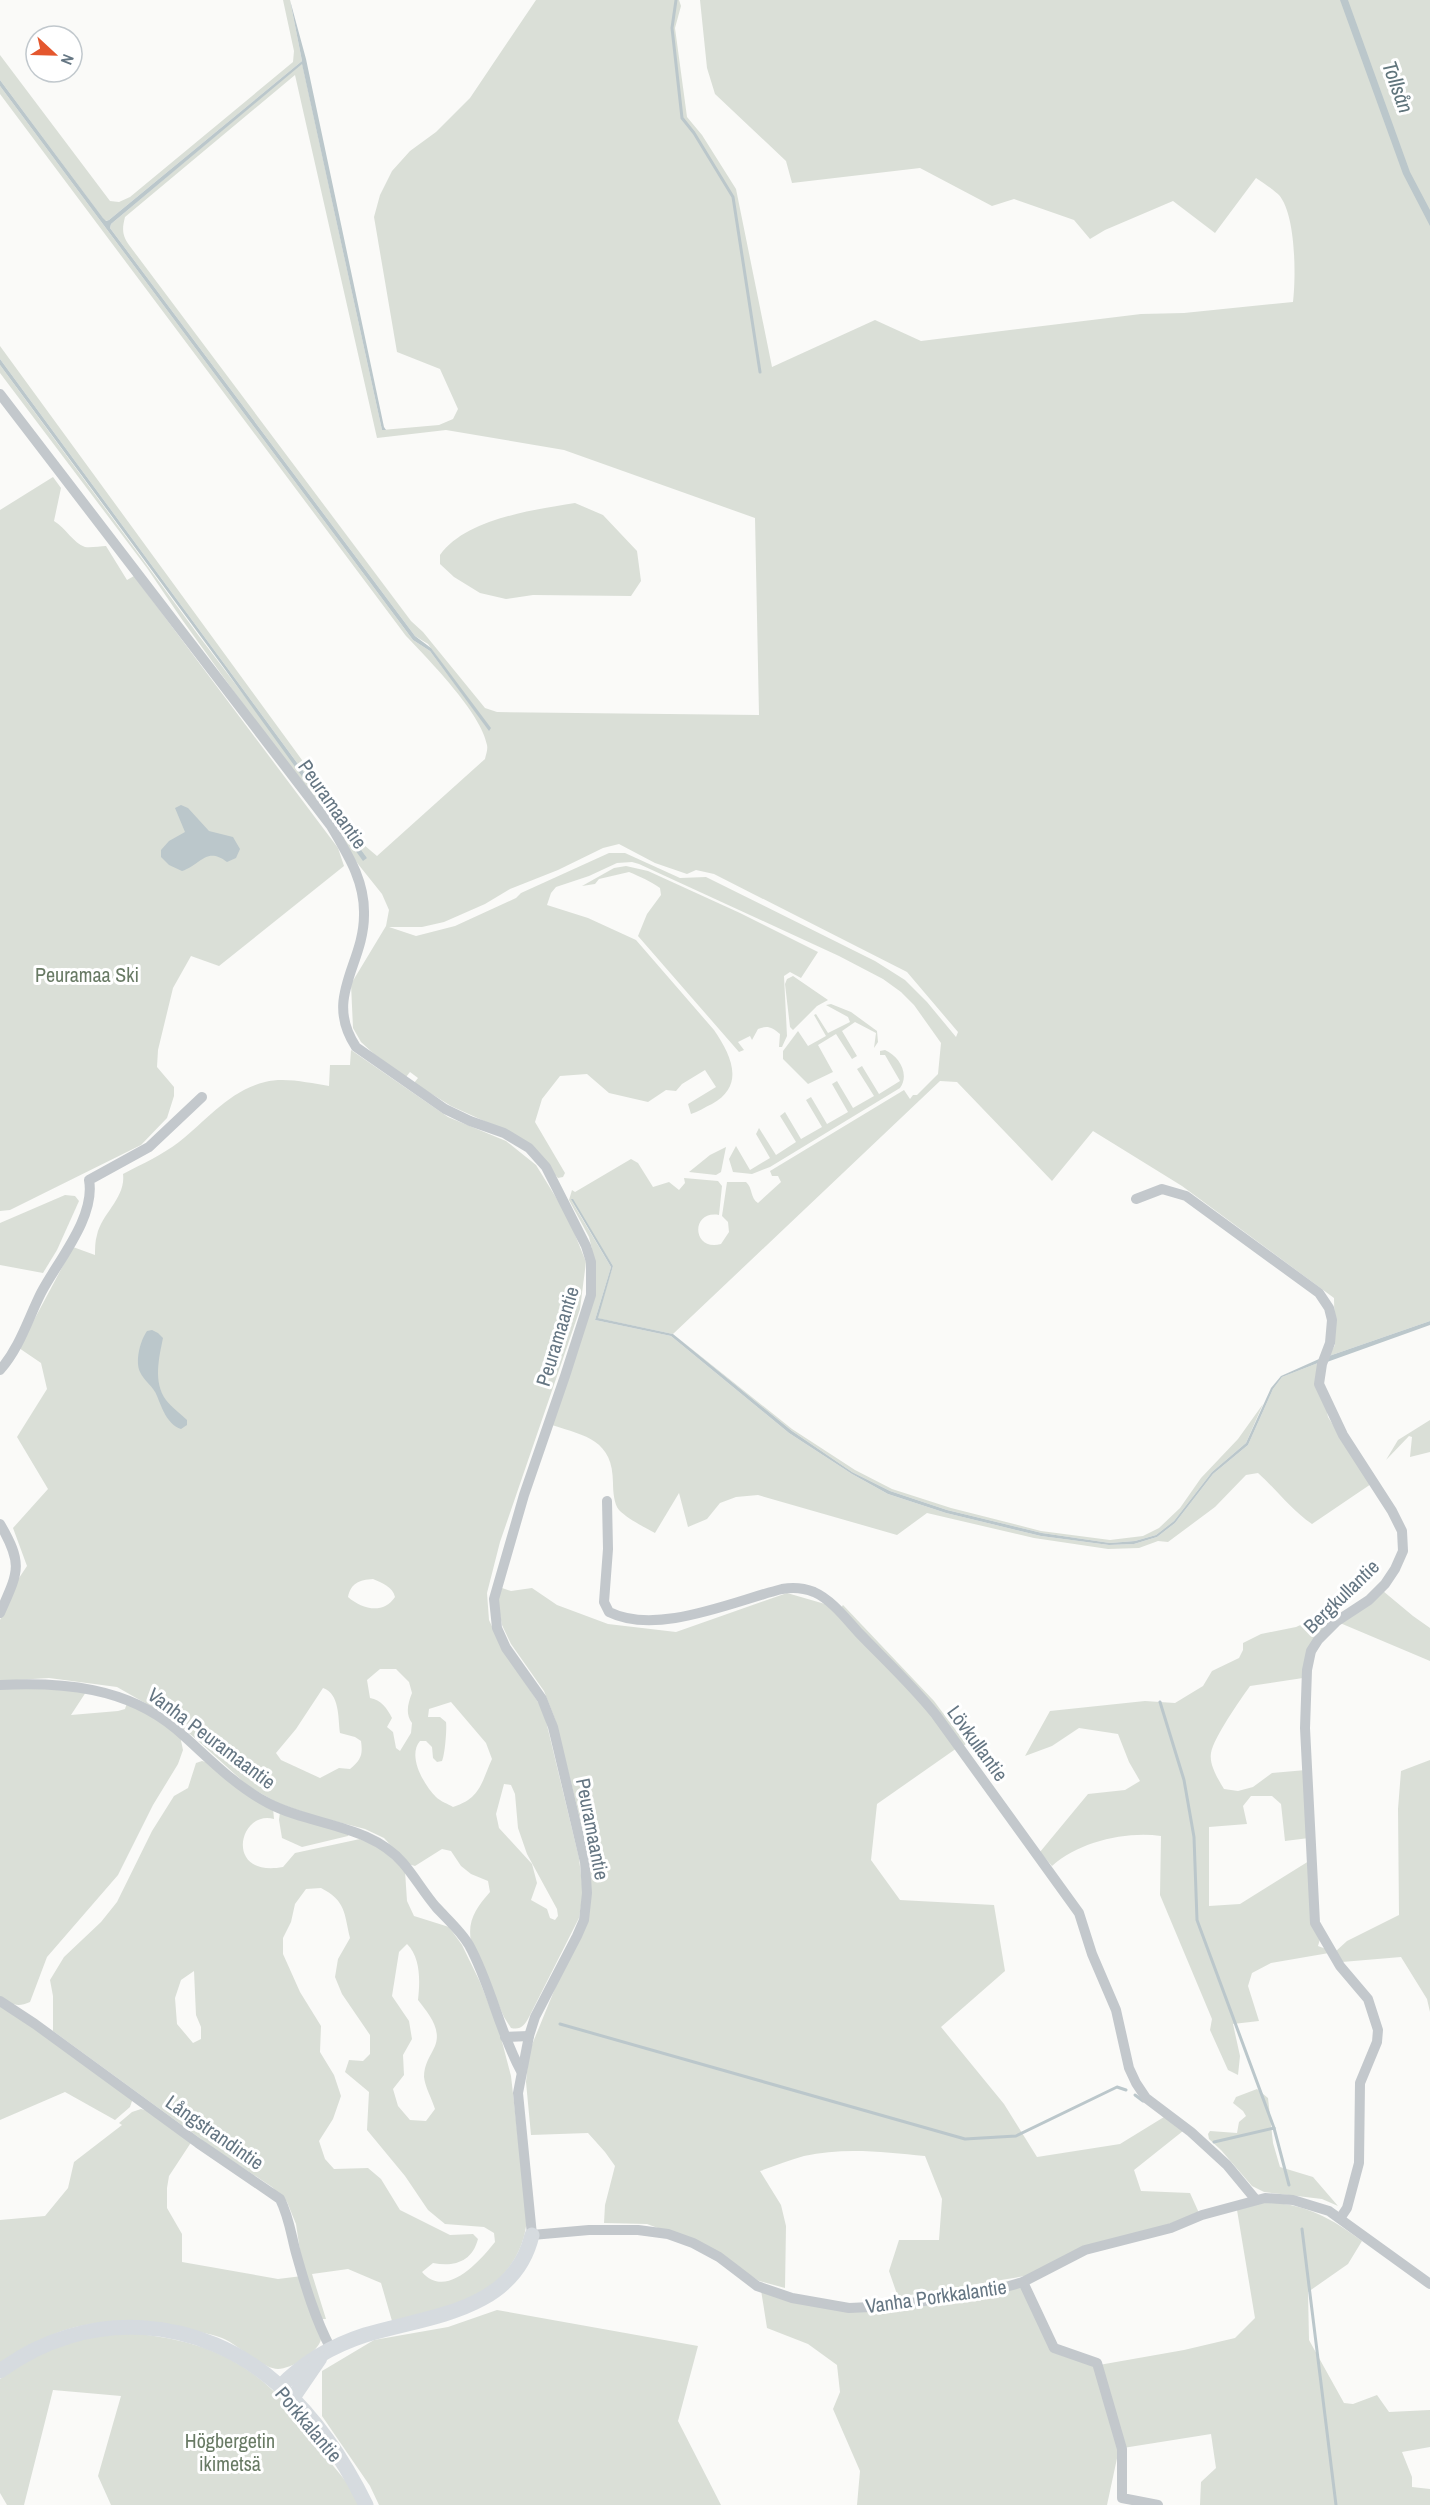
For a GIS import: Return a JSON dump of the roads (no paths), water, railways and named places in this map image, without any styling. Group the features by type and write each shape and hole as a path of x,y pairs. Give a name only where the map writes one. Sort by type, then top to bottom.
{"street":[{"name":"Peuramaantie","path":"0,394 331,826 356,870 363,894 364,921 344,991 342,1011 349,1035 356,1047 445,1109 504,1133 529,1148 546,1167 586,1246 591,1262 591,1294 566,1376 524,1495 494,1599 498,1628 506,1648 542,1699 553,1727 585,1862 587,1893 584,1920 542,2001 529,2036 521,2071 518,2093 532,2235"},
{"path":"0,1370 16,1348 42,1292 72,1242 91,1190 89,1180 149,1147 202,1097"},
{"name":"Bergkullantie","path":"1136,1199 1162,1189 1186,1196 1320,1293 1329,1308 1332,1320 1330,1343 1322,1364 1319,1384 1343,1436 1392,1511 1402,1531 1403,1551 1395,1569 1369,1600 1337,1621 1318,1640 1311,1652 1306,1670 1305,1728 1316,1923 1340,1966 1368,1999 1378,2030 1377,2042 1360,2083 1359,2163 1347,2208 1341,2217"},
{"name":"Lövkullantie","path":"607,1501 608,1549 604,1602 609,1612 629,1619 661,1619 695,1614 782,1588 794,1587 806,1590 821,1596 836,1608 913,1688 936,1715 1079,1913 1092,1954 1116,2010 1129,2068 1146,2098 1191,2132 1227,2166 1256,2200"},
{"path":"0,1524 13,1546 17,1564 15,1579 0,1613"},
{"name":"Vanha Peuramaantie","path":"0,1685 58,1684 113,1693 131,1700 173,1726 244,1789 268,1804 299,1816 357,1833 383,1845 402,1862 434,1905 468,1943 521,2071"},
{"name":"Långstrandintie","path":"0,2001 189,2137 280,2199 287,2214 296,2252 321,2329 325,2353"},
{"path":"505,2037 529,2036"},
{"name":"Vanha Porkkalantie","path":"532,2235 589,2230 638,2230 668,2234 693,2243 718,2257 757,2286 792,2298 849,2308 893,2306 1002,2288 1023,2282 1085,2250 1171,2229 1202,2214 1265,2198 1293,2200 1318,2206 1341,2217 1430,2284"},
{"path":"280,2387 302,2367 325,2353 365,2335 425,2322 481,2300 513,2274 522,2263 532,2235"},
{"path":"1023,2282 1054,2348 1097,2363 1122,2449 1122,2498 1158,2505"},
{"name":"Porkkalantie","path":"0,2371 39,2346 87,2330 130,2327 178,2333 202,2340 239,2358 280,2387 292,2399 344,2465 366,2505"},
{"path":"292,2399 325,2353"}],"waterway":[{"path":"676,0 672,28 682,118 694,133 733,197 760,372"},
{"path":"1160,1702 1184,1780 1194,1837 1197,1920 1274,2128"},
{"path":"560,2024 965,2139 1016,2136 1117,2087 1126,2090"},
{"path":"1135,2095 1143,2101"},
{"path":"1214,2142 1274,2128 1289,2185"},
{"path":"1302,2229 1336,2505"}],"water label":[{"name":"Tollsån","path":"1398,87"}],"park label":[{"name":"Peuramaa Ski","path":"87,974"},
{"name":"Högbergetin ikimetsä","path":"230,2452"}]}
